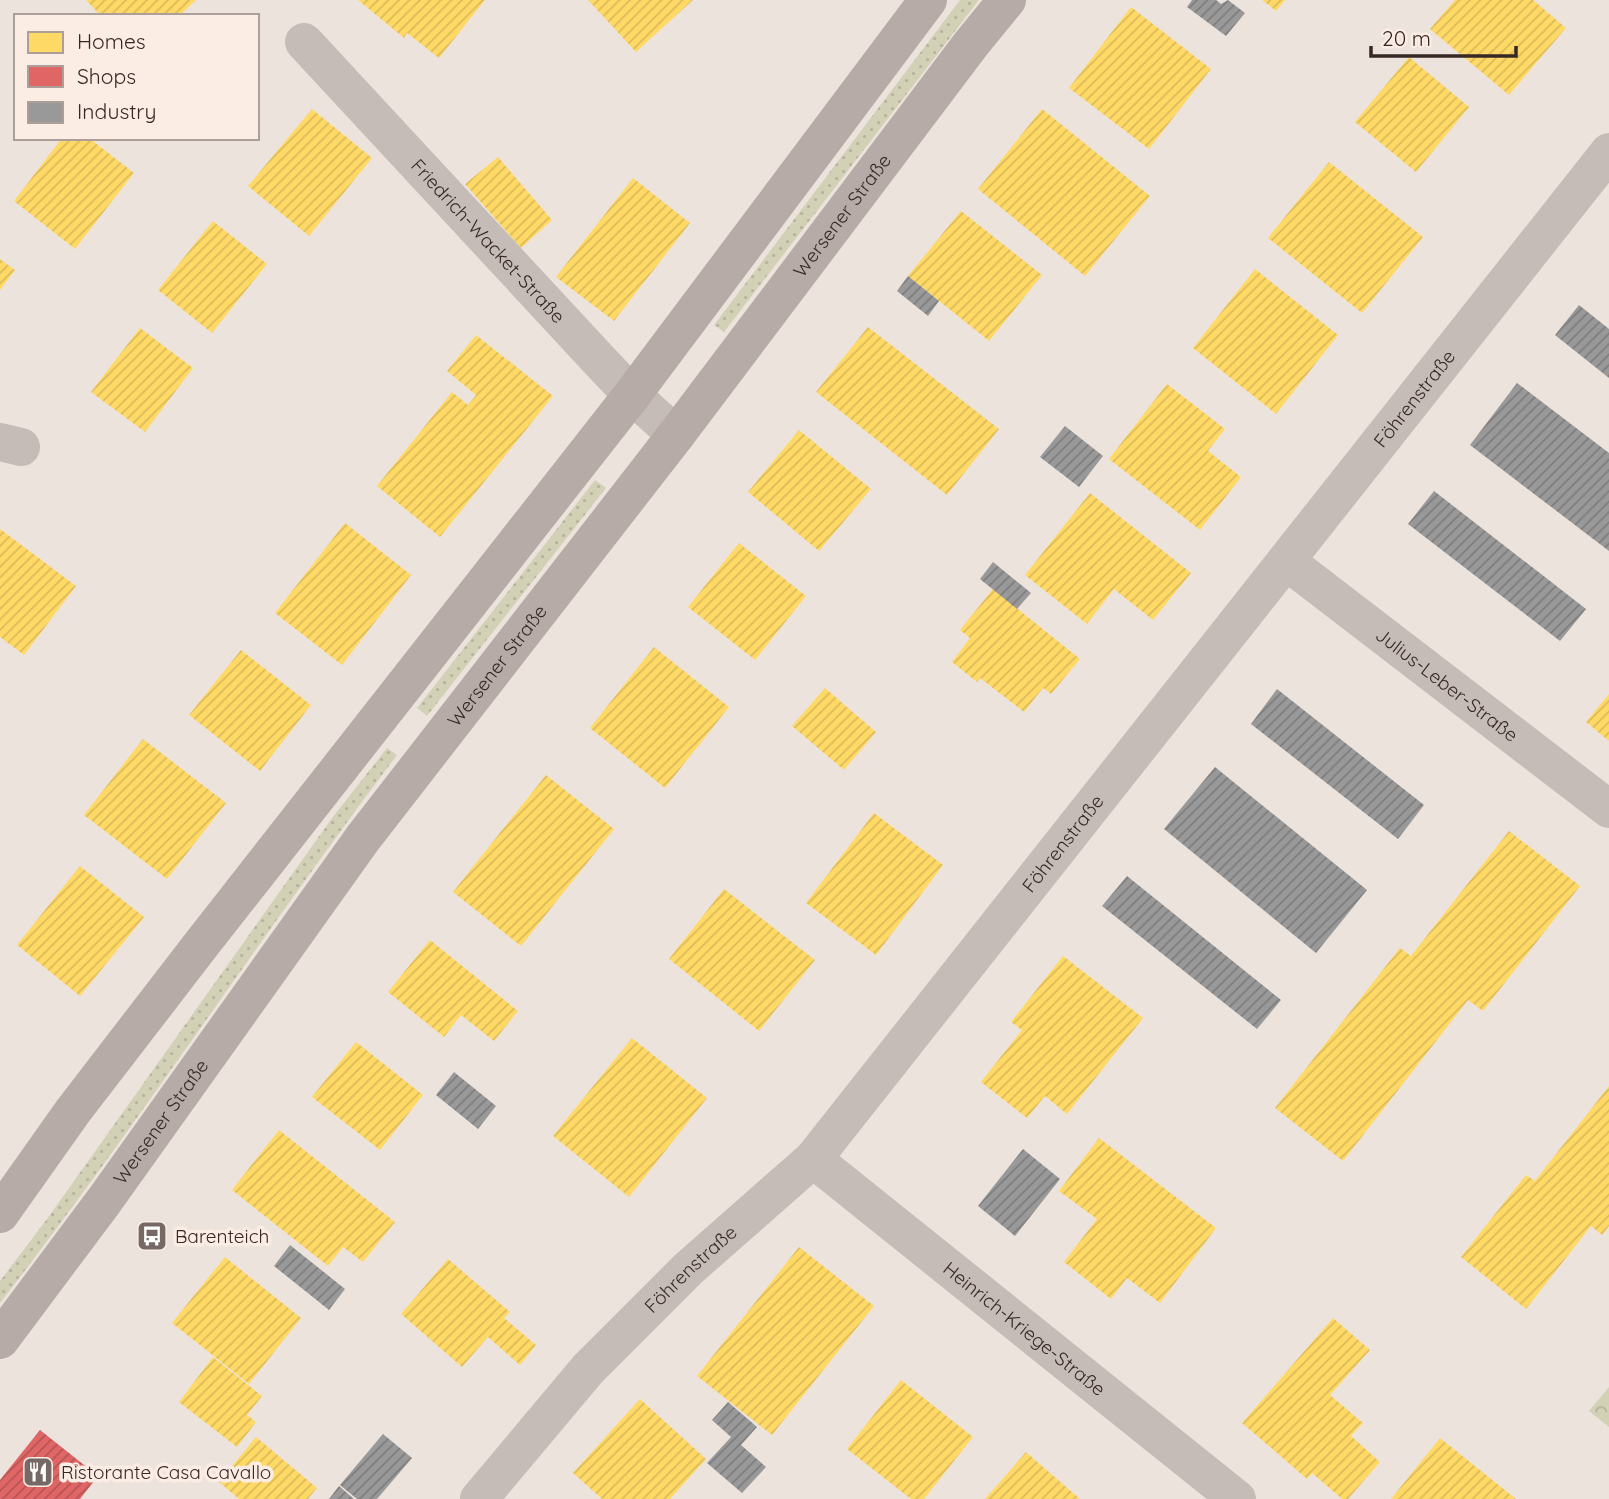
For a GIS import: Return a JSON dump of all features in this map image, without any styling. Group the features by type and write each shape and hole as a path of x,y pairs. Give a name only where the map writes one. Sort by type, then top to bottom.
{"main road":[{"path":"0,1214 72,1111 632,396 928,0"},
{"name":"Wersener Straße","path":"0,1340 111,1191 363,838 676,435 962,54 1007,0"}],"street":[{"name":"Friedrich-Wacket-Straße","path":"304,43 632,396 676,435"},
{"name":"Föhrenstraße","path":"479,1499 588,1369 688,1269 813,1159 1609,152"},
{"name":"Julius-Leber-Straße","path":"1286,561 1609,809"},
{"name":"Heinrich-Kriege-Straße","path":"813,1159 1237,1499"}],"green space":[{"path":"960,0 979,0 724,332 714,325"},
{"path":"595,480 606,488 427,716 417,708"},
{"path":"387,748 397,755 101,1168 0,1303 0,1281 332,818"},
{"path":"1609,1387 1609,1427 1589,1411"}],"building: Homes":[{"path":"86,0 196,0 181,14 99,14"},
{"path":"358,0 485,0 439,58 407,33 404,38"},
{"path":"588,0 693,0 636,52"},
{"path":"1262,0 1285,0 1276,11"},
{"path":"1455,0 1533,0 1566,28 1509,95 1430,29"},
{"path":"1131,7 1211,69 1149,149 1069,88"},
{"path":"1409,57 1469,107 1416,172 1355,122"},
{"path":"312,109 372,158 309,236 248,186"},
{"path":"1042,109 1150,196 1085,276 978,189"},
{"path":"60,140 92,140 134,173 75,249 14,201"},
{"path":"498,157 552,220 521,248 465,184"},
{"path":"1329,162 1423,237 1362,313 1268,238"},
{"path":"633,178 690,223 614,321 556,277"},
{"path":"961,211 1042,275 989,341 908,276"},
{"path":"213,221 267,264 212,333 158,290"},
{"path":"0,259 15,270 0,290"},
{"path":"1255,269 1338,335 1276,414 1193,348"},
{"path":"868,327 999,429 947,495 816,392"},
{"path":"140,328 193,368 145,432 91,392"},
{"path":"476,335 553,396 440,537 377,486 452,392 468,405 476,395 447,371"},
{"path":"1167,384 1225,429 1208,451 1241,477 1200,530 1109,459"},
{"path":"799,430 871,489 819,551 748,492"},
{"path":"1090,493 1191,573 1153,620 1114,589 1087,624 1025,575"},
{"path":"345,523 411,575 342,665 275,613"},
{"path":"0,529 76,586 24,655 0,637"},
{"path":"739,543 806,596 755,660 688,607"},
{"path":"993,589 1080,659 1051,694 1043,688 1024,712 980,678 977,682 952,662 970,638 960,630"},
{"path":"654,647 729,707 665,788 590,728"},
{"path":"241,650 311,705 260,771 189,715"},
{"path":"825,688 876,732 844,770 792,726"},
{"path":"1609,694 1609,741 1586,722"},
{"path":"143,739 226,803 167,879 84,815"},
{"path":"546,775 614,829 521,946 453,892"},
{"path":"874,813 943,865 876,955 806,903"},
{"path":"1509,831 1580,886 1483,1011 1468,1000 1343,1161 1275,1108 1400,948 1411,956"},
{"path":"80,866 144,917 80,996 17,945"},
{"path":"724,889 815,960 759,1031 669,959"},
{"path":"430,940 518,1011 494,1041 461,1015 444,1037 388,992"},
{"path":"1063,956 1143,1018 1067,1114 1045,1096 1027,1118 981,1082 1022,1030 1011,1022"},
{"path":"632,1038 707,1098 629,1197 553,1136"},
{"path":"356,1042 423,1095 380,1150 312,1097"},
{"path":"1609,1086 1609,1226 1602,1235 1591,1226 1526,1309 1461,1257 1526,1175 1535,1181"},
{"path":"279,1130 395,1222 363,1262 343,1247 328,1266 232,1190"},
{"path":"1099,1138 1216,1228 1160,1303 1127,1278 1111,1299 1064,1262 1097,1219 1059,1191"},
{"path":"799,1247 874,1306 772,1435 697,1376"},
{"path":"225,1257 301,1318 249,1384 172,1323"},
{"path":"448,1259 510,1312 504,1318 536,1345 520,1365 488,1337 462,1367 401,1314"},
{"path":"1333,1318 1370,1350 1330,1395 1363,1423 1351,1436 1380,1462 1348,1499 1342,1499 1312,1473 1307,1479 1242,1423"},
{"path":"213,1357 262,1396 247,1415 256,1422 237,1447 179,1402"},
{"path":"901,1380 973,1437 924,1499 911,1499 847,1449"},
{"path":"640,1399 706,1459 670,1499 602,1499 573,1473"},
{"path":"256,1437 317,1488 308,1499 239,1499 219,1482"},
{"path":"1440,1438 1516,1499 1391,1499"},
{"path":"1026,1452 1080,1499 985,1499"}],"building: Shops":[{"path":"40,1430 98,1476 80,1499 0,1499 0,1480"}],"building: Industry":[{"path":"1192,0 1216,0 1221,4 1228,0 1245,13 1226,36 1187,7"},
{"path":"908,276 939,301 928,316 897,291"},
{"path":"1579,305 1609,329 1609,378 1555,335"},
{"path":"1517,383 1609,453 1609,551 1470,445"},
{"path":"1065,426 1103,456 1079,487 1040,457"},
{"path":"1434,491 1586,609 1560,641 1408,524"},
{"path":"993,562 1031,593 1017,609 980,579"},
{"path":"1277,689 1424,805 1398,839 1251,724"},
{"path":"1215,767 1367,890 1316,953 1164,829"},
{"path":"1127,876 1281,1000 1257,1029 1102,906"},
{"path":"454,1072 496,1106 478,1129 436,1095"},
{"path":"1023,1149 1060,1179 1015,1236 978,1206"},
{"path":"290,1245 345,1289 329,1310 274,1266"},
{"path":"728,1402 757,1427 741,1445 766,1467 742,1493 707,1463 731,1437 712,1420"},
{"path":"383,1434 412,1458 377,1499 357,1499 340,1485"},
{"path":"339,1486 354,1499 329,1499"}],"place":[{"name":"Barenteich","path":"152,1236"},
{"name":"Ristorante Casa Cavallo","path":"38,1472"}]}
